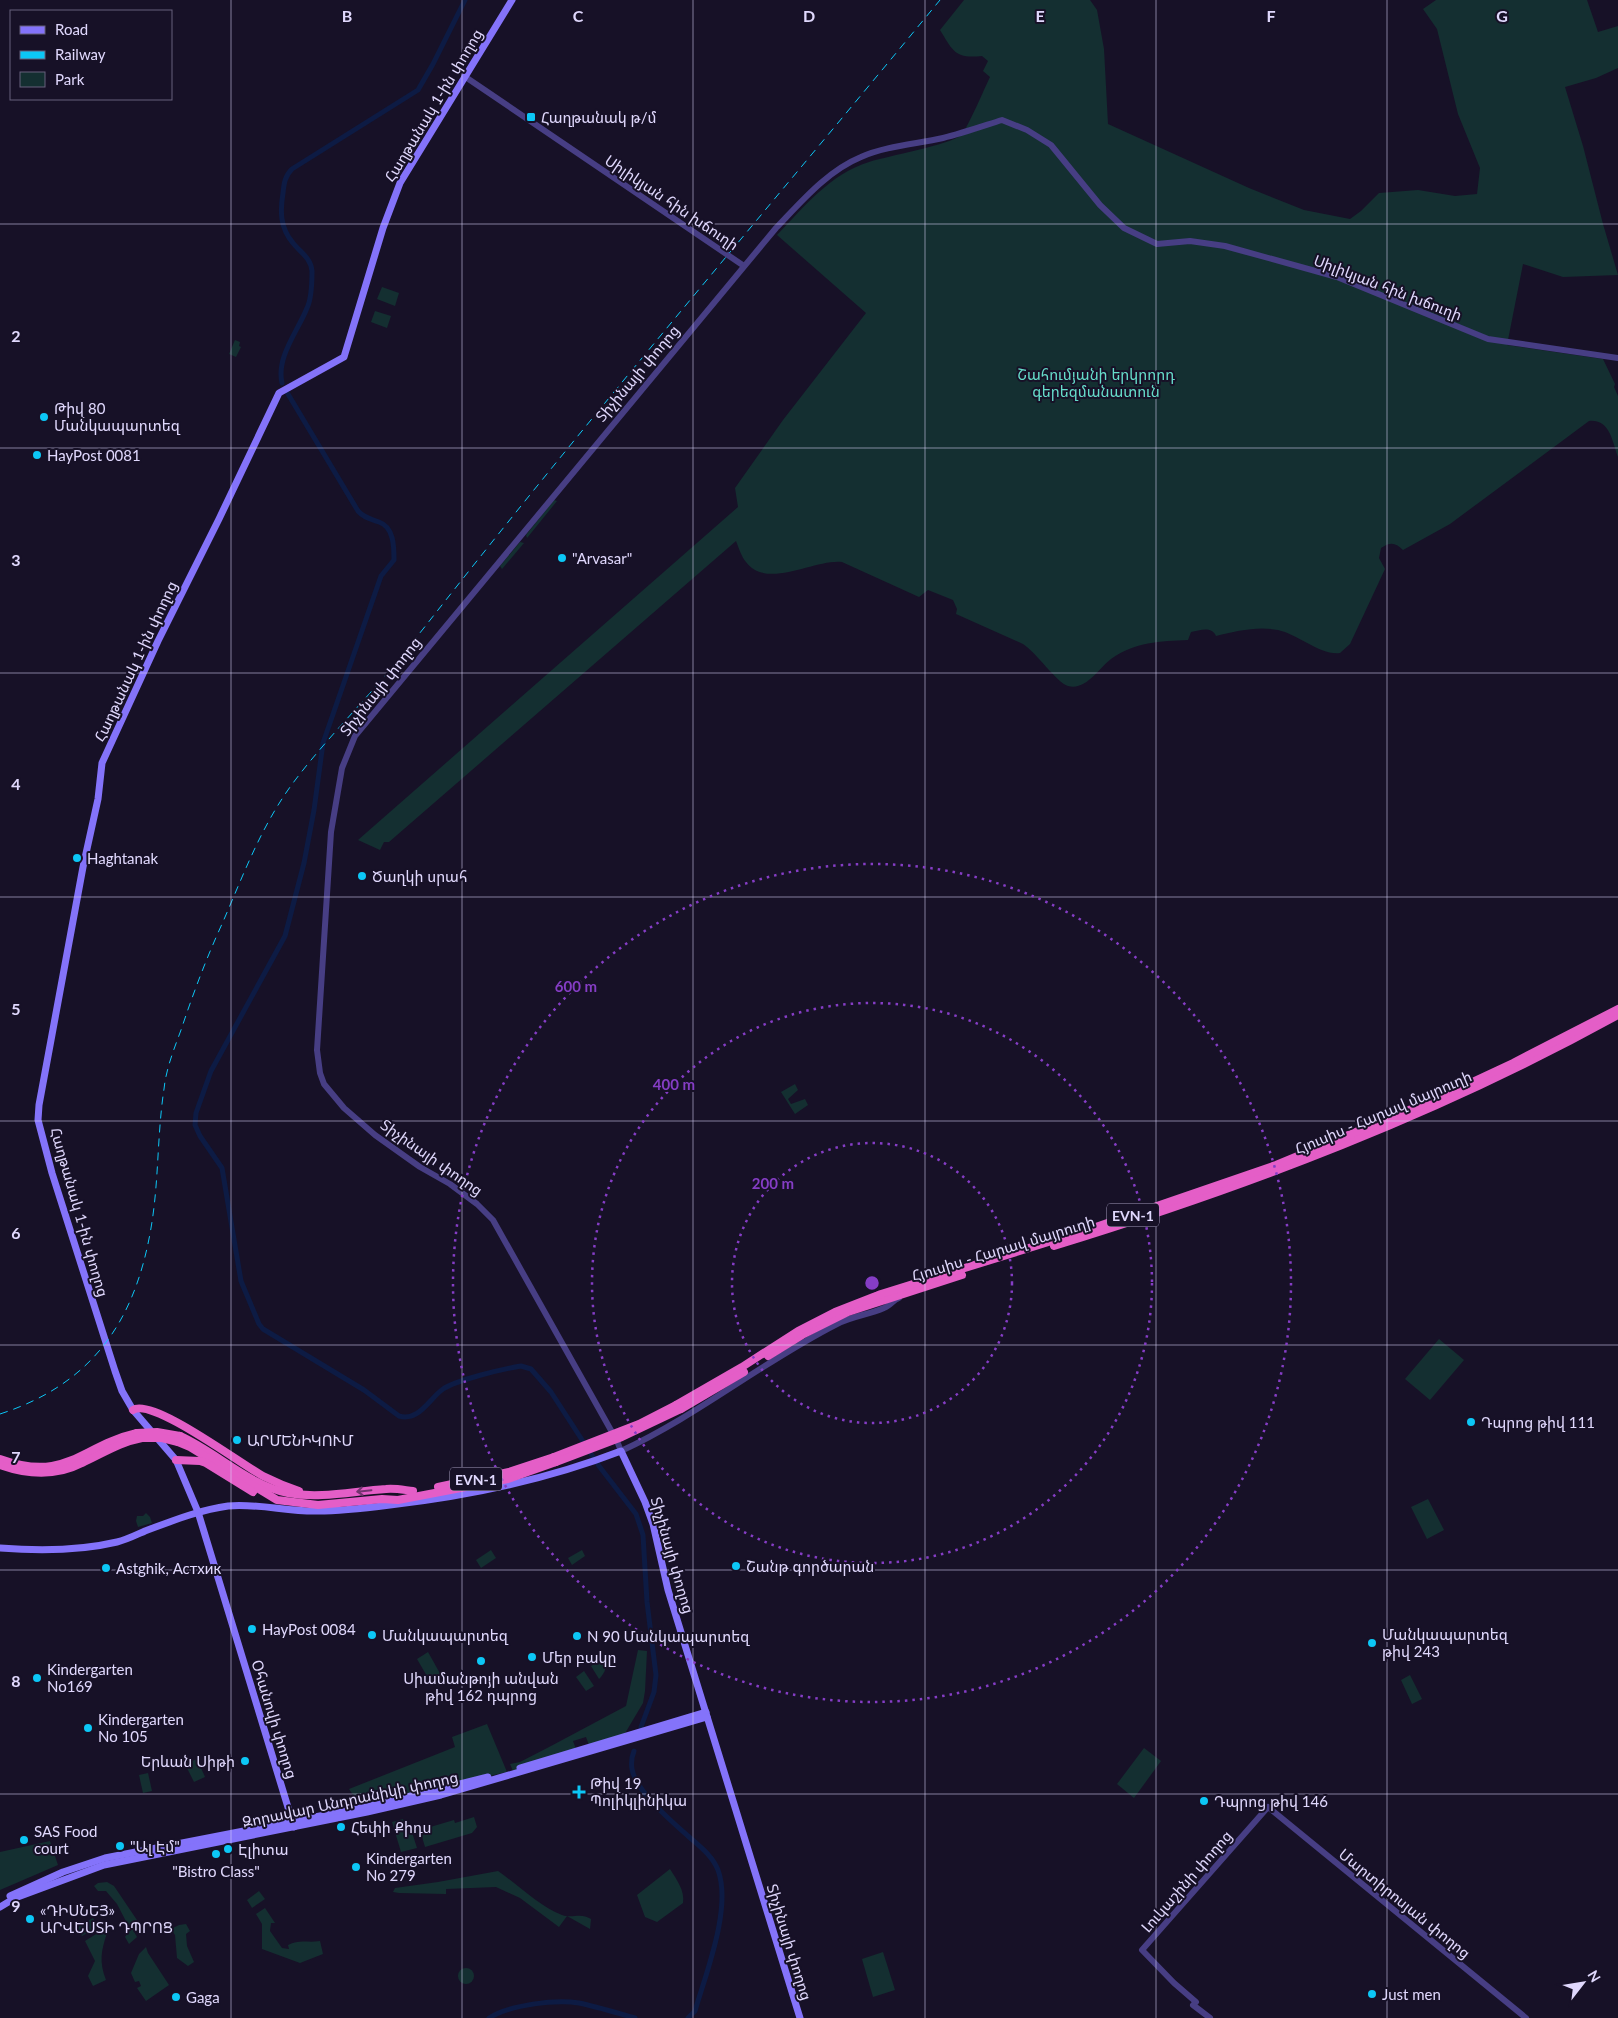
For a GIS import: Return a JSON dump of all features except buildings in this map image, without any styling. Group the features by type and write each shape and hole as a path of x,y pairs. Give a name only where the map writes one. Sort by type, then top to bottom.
{"highway":[{"name":"Հյուսիս - Հարավ մայրուղի","path":"679,1407 798,1331 835,1312 881,1294 1087,1230 1276,1165 1438,1098 1521,1059 1618,1009"},
{"name":"Հյուսիս - Հարավ մայրուղի","path":"179,1439 276,1500 318,1505 382,1499 394,1503 508,1479 555,1460 622,1437 725,1384 802,1335 855,1309 1189,1203 1312,1158 1474,1088 1618,1015"},
{"path":"134,1410 142,1407 171,1419 257,1472 283,1485 310,1495"},
{"name":"Հյուսիս - Հարավ մայրուղի","path":"0,1459 30,1467 54,1466 79,1458 116,1439 140,1436 179,1439 215,1455 260,1483 287,1493 318,1496 388,1489 413,1491 509,1472 555,1460"},
{"name":"Հյուսիս - Հարավ մայրուղի","path":"0,1466 31,1473 57,1472 80,1464 140,1436"},
{"path":"176,1460 206,1463 266,1498 276,1500"},
{"name":"Հյուսիս - Հարավ մայրուղի","path":"394,1503 413,1491"}],"main road":[{"name":"Հաղթանակ 1-ին փողոց","path":"134,1410 122,1391 108,1353 64,1212 38,1120 39,1105 72,920 98,799 102,763 158,641 279,393 344,357 383,228 400,183 512,0"},
{"name":"Օհանովի փողոց","path":"134,1410 176,1460 194,1504 243,1674 292,1824"},
{"path":"394,1503 443,1499 510,1485 587,1464 621,1451"},
{"name":"Տիչինայի փողոց","path":"621,1451 653,1524 667,1585 800,2018"},
{"name":"EVN-1","path":"0,1548 29,1550 66,1549 117,1542 197,1512 241,1505 317,1511 394,1503"},
{"name":"Զորավար Անդրանիկի փողոց","path":"0,1907 15,1898 104,1864 407,1800 512,1773 707,1714"},
{"name":"Զորավար Անդրանիկի փողոց","path":"0,1902 23,1888 105,1858 292,1824"}],"street":[{"name":"Սիլիկյան հին խճուղի","path":"464,76 744,266 805,198 834,173 861,157 946,137 1002,120 1028,130 1051,145 1100,205 1124,228 1157,244 1190,241 1225,246 1337,277 1488,339 1618,358"},
{"name":"Տիչինայի փողոց","path":"621,1451 617,1440 493,1220 477,1204 450,1184 420,1167 375,1135 344,1108 324,1084 320,1073 317,1050 331,832 342,768 355,736 744,266"},
{"path":"621,1451 641,1442 709,1402 810,1338 838,1323 885,1308 894,1300 920,1288"},
{"path":"855,1309 875,1305 885,1308"},
{"name":"Լուկաշինի փողոց","path":"1210,2018 1142,1950 1268,1807"},
{"name":"Մարտիրոսյան փողոց","path":"1268,1807 1526,2018"}],"green space":[{"name":"Շահումյանի երկրորդ գերեզմանատուն","path":"964,0 1090,0 1097,10 1104,49 1108,124 1249,188 1304,210 1350,219 1379,193 1418,190 1455,196 1477,194 1480,168 1458,114 1437,29 1423,9 1436,0 1587,0 1598,32 1618,26 1618,68 1596,78 1565,87 1618,275 1563,277 1523,264 1507,345 1603,359 1615,384 1614,387 1618,396 1618,457 1606,427 1596,421 1589,421 1450,524 1403,550 1397,545 1392,544 1381,548 1379,558 1385,569 1350,644 1340,653 1325,651 1278,630 1255,629 1216,636 1212,631 1202,630 1191,632 1188,640 1158,642 1120,653 1111,659 1092,678 1075,687 1068,686 1058,679 1023,644 956,614 957,609 953,600 928,590 919,597 842,562 831,562 778,574 766,573 755,570 746,562 741,555 736,541 389,842 384,842 380,850 358,840 738,507 735,488 783,420 866,313 777,235 819,192 855,167 945,143 961,135 990,77 983,71 988,61 982,56 960,55 948,43 940,30"},
{"path":"382,287 399,293 395,306 377,299"},
{"path":"375,311 391,316 387,328 371,322"},
{"path":"235,340 240,342 239,346 241,347 236,357 229,354"},
{"path":"554,500 557,501 527,538 526,535"},
{"path":"520,542 524,543 502,569 500,566"},
{"path":"795,1084 798,1090 788,1099 791,1104 805,1099 808,1105 795,1114 781,1092"},
{"path":"1439,1339 1464,1360 1430,1400 1405,1379"},
{"path":"1428,1499 1444,1530 1427,1539 1411,1507"},
{"path":"146,1513 152,1523 138,1527 137,1516 143,1516"},
{"path":"491,1550 496,1558 481,1568 476,1560"},
{"path":"582,1550 585,1556 572,1565 568,1558"},
{"path":"638,1650 647,1651 645,1691 643,1703 624,1735 590,1748 586,1737 573,1741 577,1752 513,1771 510,1764 520,1762 626,1706"},
{"path":"428,1652 442,1677 431,1683 417,1659"},
{"path":"603,1659 605,1669 599,1679 591,1666"},
{"path":"584,1671 594,1686 586,1691 576,1677"},
{"path":"1410,1675 1422,1699 1412,1704 1401,1680"},
{"path":"487,1724 507,1772 360,1805 349,1789 455,1747 452,1737"},
{"path":"1144,1748 1161,1761 1134,1798 1117,1784"},
{"path":"197,1759 205,1777 194,1782 185,1764"},
{"path":"148,1773 152,1791 143,1793 139,1775"},
{"path":"474,1817 477,1827 472,1833 425,1847 420,1830 454,1820 455,1823"},
{"path":"403,1819 405,1825 409,1823 417,1848 401,1852 392,1822"},
{"path":"50,1841 58,1865 0,1890 0,1852"},
{"path":"670,1869 682,1890 683,1903 657,1922 645,1917 637,1895"},
{"path":"498,1871 545,1907 567,1916 559,1927 520,1898 496,1887 446,1889 446,1894 393,1892 395,1888"},
{"path":"107,1882 114,1886 141,1926 133,1930 137,1937 129,1944 125,1937 130,1930 117,1904 106,1891 98,1891 94,1886 98,1883"},
{"path":"259,1891 265,1899 252,1908 247,1900"},
{"path":"265,1908 275,1923 271,1923 270,1931 282,1948 289,1949 288,1945 296,1942 320,1941 323,1954 300,1963 262,1949 262,1924 256,1914"},
{"path":"567,1916 583,1916 591,1919 590,1929"},
{"path":"93,1918 98,1927 82,1936 77,1927"},
{"path":"186,1924 190,1931 186,1934 187,1946 194,1962 188,1966 177,1958 175,1935 171,1929"},
{"path":"104,1929 107,1933 102,1951 102,1962 106,1980 93,1986 88,1976 95,1961 85,1941"},
{"path":"146,1947 169,1985 146,2001 137,1988 141,1986 139,1981 135,1982 131,1973 139,1954"},
{"path":"883,1952 895,1990 873,1997 862,1959"},
{"path":"466,1968 472,1970 474,1976 472,1982 466,1984 460,1982 458,1976 460,1970"}],"waterway":[{"path":"282,383 282,364 289,344 309,304 312,280 310,262 289,237 283,225 281,206 286,177 292,169 418,90 465,0"},
{"path":"288,394 358,511 365,517 379,522 388,528 392,538 394,560 381,576 323,743 314,810 304,863 285,936 211,1071 196,1113 195,1125 200,1136 222,1168 241,1281 259,1324 263,1329 364,1390 399,1416 406,1417 418,1413 443,1389 458,1382 521,1366 531,1369 551,1392 599,1466 636,1514 643,1535 647,1602 656,1675 654,1692 641,1727"},
{"path":"634,1751 632,1769 647,1796 709,1855 718,1870 722,1903 720,1921 711,1960 695,2011 688,2018"},
{"path":"489,2018 520,2006 558,2002 579,2003 635,2018"}],"railway":[{"path":"0,1414 32,1401 60,1385 84,1367 104,1345 120,1320 134,1292 144,1262 151,1228 162,1106 165,1082 171,1059 216,937 253,852 282,799 316,754 399,659 639,362 940,0"}],"place":[{"name":"Հաղթանակ թ/մ","path":"531,117"},
{"name":"Թիվ 80 Մանկապարտեզ","path":"44,417"},
{"name":"HayPost 0081","path":"37,455"},
{"name":"\"Arvasar\"","path":"562,558"},
{"name":"Haghtanak","path":"77,858"},
{"name":"Ծաղկի սրահ","path":"362,876"},
{"name":"Դպրոց թիվ 111","path":"1471,1422"},
{"name":"ԱՐՄԵՆԻԿՈՒՄ","path":"237,1440"},
{"name":"Շանթ գործարան","path":"736,1566"},
{"name":"Astghik, Астхик","path":"106,1568"},
{"name":"HayPost 0084","path":"252,1629"},
{"name":"Մանկապարտեզ","path":"372,1635"},
{"name":"N 90 Մանկապարտեզ","path":"577,1636"},
{"name":"Մանկապարտեզ թիվ 243","path":"1372,1643"},
{"name":"Մեր բակը","path":"532,1657"},
{"name":"Սիամանթոյի անվան թիվ 162 դպրոց","path":"481,1661"},
{"name":"Kindergarten No169","path":"37,1678"},
{"name":"Kindergarten No 105","path":"88,1728"},
{"name":"Երևան Սիթի","path":"245,1761"},
{"name":"Թիվ 19 Պոլիկլինիկա","path":"579,1792"},
{"name":"Դպրոց թիվ 146","path":"1204,1801"},
{"name":"Հեփի Քիդս","path":"341,1827"},
{"name":"SAS Food court","path":"24,1840"},
{"name":"\"Ալ Էմ\"","path":"120,1846"},
{"name":"Էլիտա","path":"228,1849"},
{"name":"\"Bistro Class\"","path":"216,1854"},
{"name":"Kindergarten No 279","path":"356,1867"},
{"name":"«ԴԻՍՆԵՅ» ԱՐՎԵՍՏԻ ԴՊՐՈՑ","path":"30,1919"},
{"name":"Just men","path":"1372,1994"},
{"name":"Gaga","path":"176,1997"}]}
